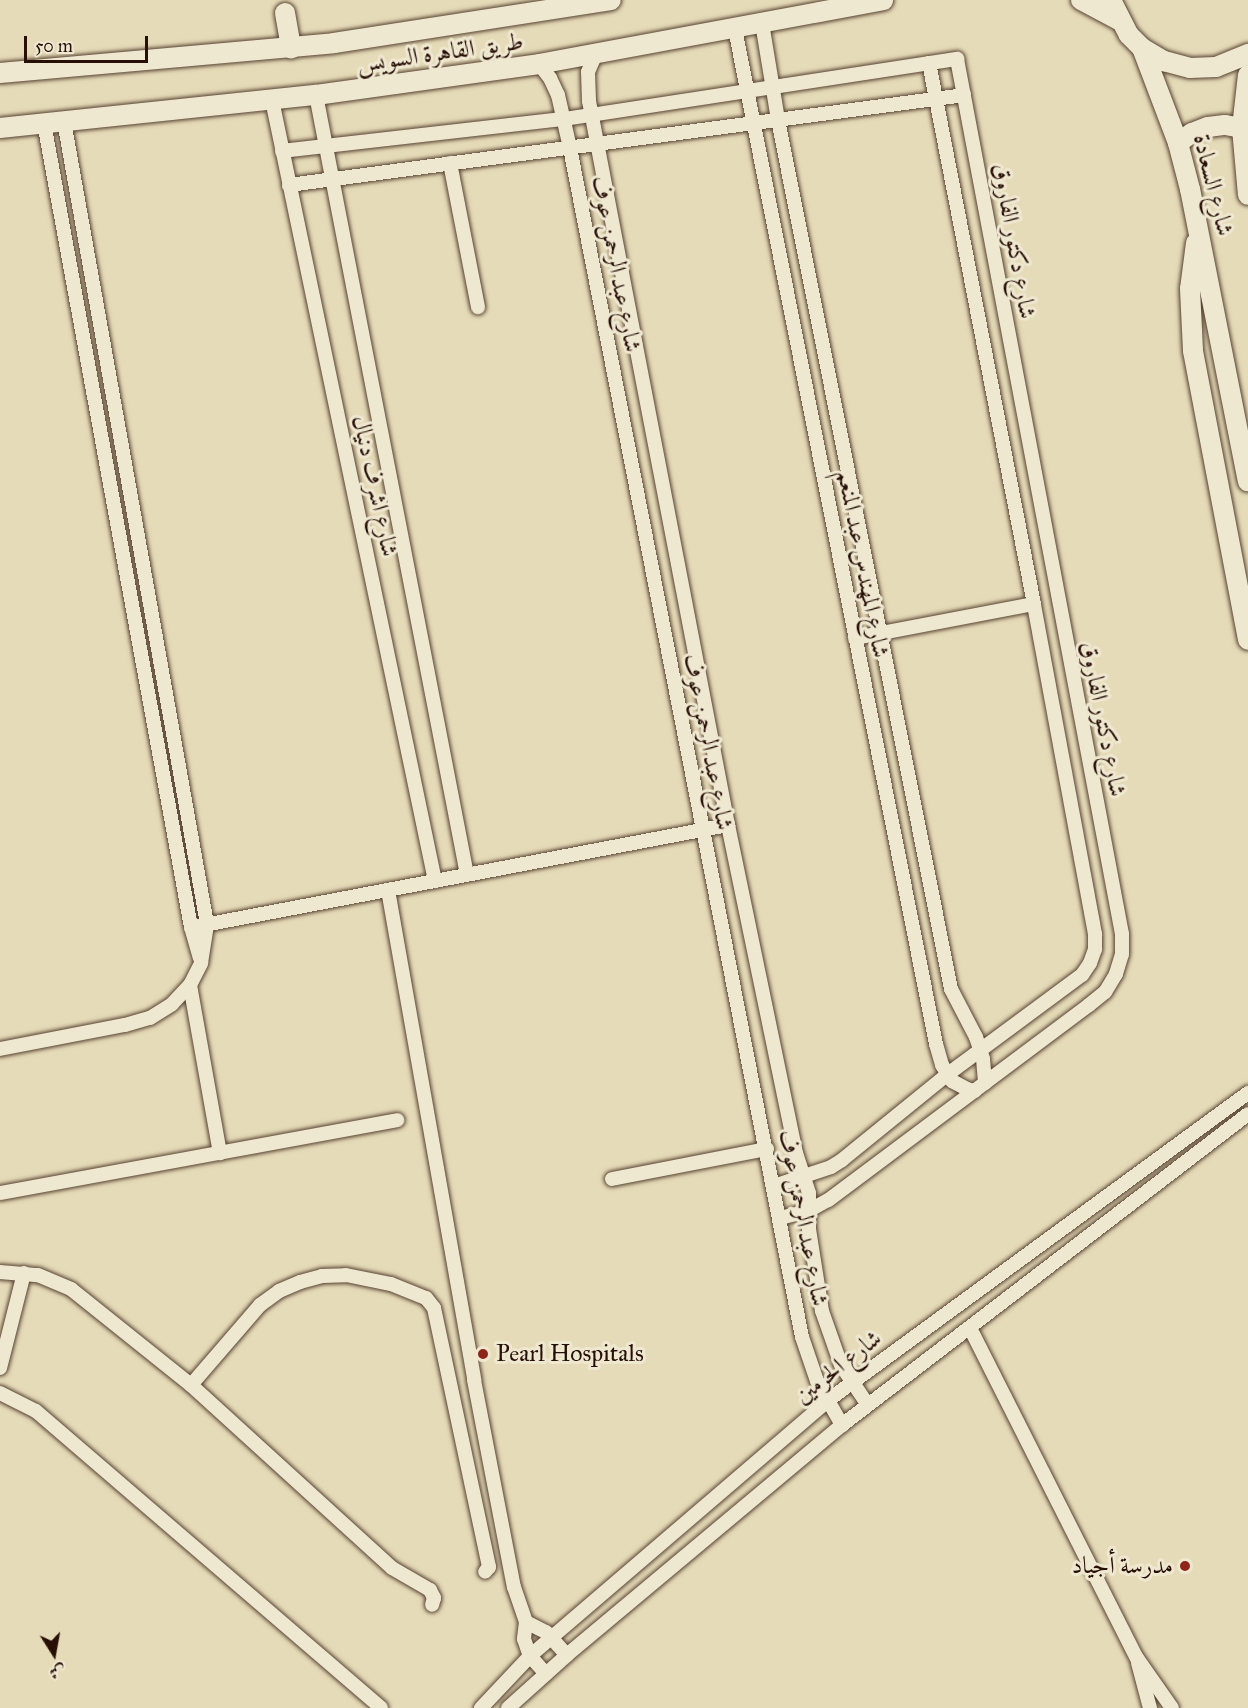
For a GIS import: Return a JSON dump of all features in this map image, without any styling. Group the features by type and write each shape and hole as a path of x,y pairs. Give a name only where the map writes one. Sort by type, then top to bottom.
{"main road":[{"name":"طريق القاهرة السويس","path":"0,73 291,48 419,31 611,0"},
{"name":"طريق القاهرة السويس","path":"0,128 316,96 595,56 883,0"},
{"path":"1081,0 1119,20"},
{"path":"1111,0 1119,20 1142,48 1164,61 1190,68 1216,67 1248,54"},
{"path":"285,13 291,48"},
{"name":"شارع السعادة","path":"1142,48 1178,143 1198,226 1248,481"},
{"name":"شارع السعادة","path":"1248,75 1242,128 1248,195"},
{"path":"1178,143 1192,133 1208,127 1225,125 1242,128"},
{"path":"1198,226 1190,289 1193,351 1248,640"}],"street":[{"name":"شارع المهندس عبد المنعم","path":"762,23 778,120 951,989 981,1050 980,1087"},
{"name":"شارع المهندس عبد المنعم","path":"735,29 936,1044 948,1074"},
{"name":"شارع عبد الرحمن عوف","path":"595,56 588,72 592,114 728,825 793,1141 809,1193 811,1246 826,1330 851,1382 868,1405"},
{"name":"شارع دكتور الفاروق","path":"774,1186 842,1160 948,1074 1082,975 1090,963 1095,934 1034,604 929,63 957,58 1122,934 1119,964 1105,992 980,1087 828,1200 808,1211 780,1218"},
{"path":"282,151 564,118 929,63"},
{"name":"شارع عبد الرحمن عوف","path":"539,64 550,78 564,118 802,1337 817,1381 842,1425"},
{"path":"289,185 964,95"},
{"name":"شارع اشرف دنيال","path":"316,96 467,875"},
{"name":"شارع اشرف دنيال","path":"272,100 435,881"},
{"path":"0,1049 150,1018 172,1004 190,985 201,963 207,924 64,121"},
{"path":"44,123 191,927 201,963"},
{"path":"450,163 478,307"},
{"path":"855,638 1034,604"},
{"path":"191,927 728,825"},
{"path":"388,890 474,1380 516,1596 526,1622 524,1640 530,1656 546,1674"},
{"path":"1095,934 1122,934"},
{"path":"190,985 220,1153"},
{"path":"948,1074 959,1086 980,1087"},
{"name":"شارع الحرمين","path":"481,1708 530,1656 827,1401 1248,1093"},
{"name":"شارع الحرمين","path":"508,1708 567,1655 842,1425 1248,1114"},
{"path":"0,1193 397,1120"},
{"path":"612,1179 766,1149"},
{"path":"0,1272 24,1273 55,1281 71,1289 191,1385 392,1568 430,1590 434,1598 432,1605"},
{"path":"0,1368 24,1273"},
{"path":"191,1385 260,1305 279,1291 300,1282 322,1276 346,1275 391,1284 429,1300 434,1308 489,1567 485,1572"},
{"path":"970,1328 1137,1658 1168,1702 1148,1707 1137,1658"},
{"path":"450,1384 474,1380"},
{"path":"0,1394 36,1411 381,1708"},
{"path":"457,1415 480,1411"},
{"path":"526,1622 552,1638 567,1655"}],"place":[{"name":"Pearl Hospitals","path":"483,1354"},
{"name":"مدرسة أجياد","path":"1185,1566"}]}
